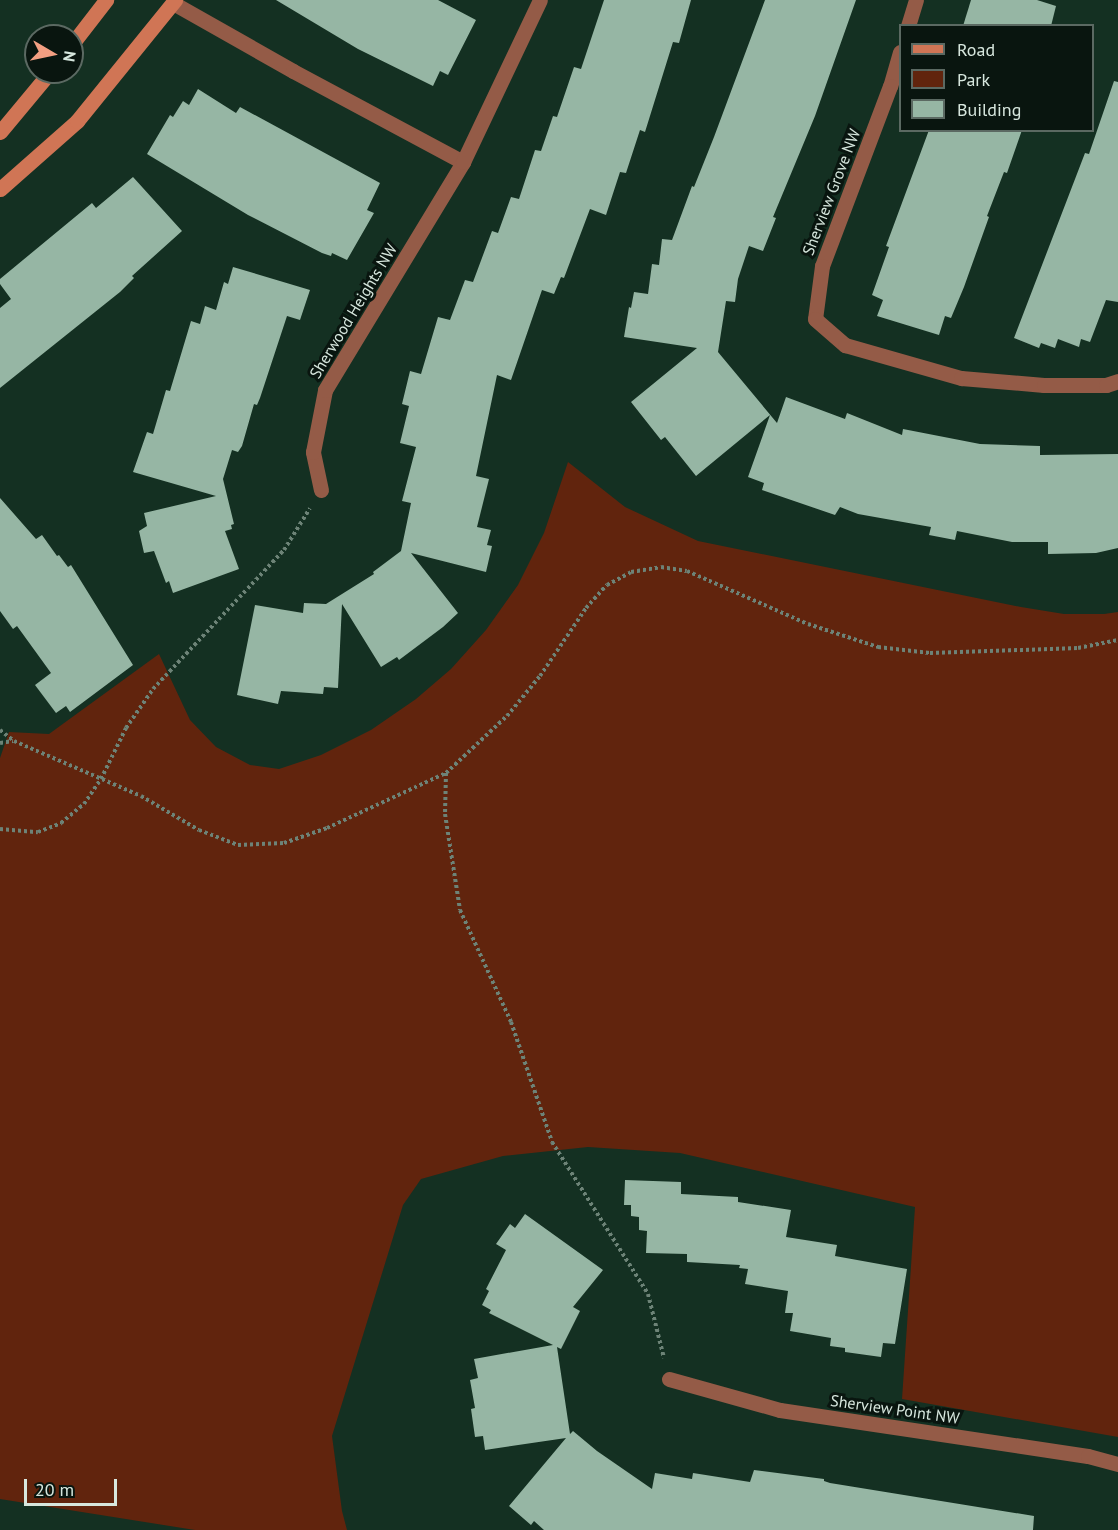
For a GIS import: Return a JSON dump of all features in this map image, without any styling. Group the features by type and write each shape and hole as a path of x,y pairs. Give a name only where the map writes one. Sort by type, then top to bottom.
{"street":[{"path":"84,28 106,0"},
{"name":"Sherwood Heights NW","path":"321,490 313,452 325,390 463,162 540,0"},
{"path":"909,24 916,0"},
{"path":"0,189 77,121 174,1 292,71 463,162"},
{"name":"Sherview Grove NW","path":"899,55 890,86 822,266 814,319 845,345 961,378 1044,385 1106,385 1118,381"},
{"path":"0,132 40,84"},
{"name":"Sherview Point NW","path":"669,1379 780,1410 1088,1456 1118,1464"}],"path":[{"path":"0,829 38,832 60,823 84,804 101,779 126,728 153,689 284,550 321,490"},
{"path":"0,730 14,741 141,796 199,830 238,845 284,843 327,828 446,773 507,716 540,676 586,608 607,585 631,572 661,567 687,571 808,624 878,646 930,653 1078,648 1118,640"},
{"path":"0,743 14,741"},
{"path":"446,773 444,814 460,910 511,1022 552,1142 648,1294 669,1379"}],"green space":[{"path":"568,462 625,507 698,541 1021,607 1064,614 1118,612 1118,1437 902,1399 915,1207 680,1153 588,1147 503,1156 421,1179 403,1205 332,1436 342,1511 347,1530 195,1530 0,1499 0,758 9,732 49,734 159,654 190,720 216,747 250,765 279,769 321,755 371,730 416,699 451,669 486,630 518,585 544,533"}],"building":[{"path":"276,0 438,0 476,20 448,75 440,71 433,86 358,49"},
{"path":"604,0 691,0 679,43 673,42 645,132 640,130 626,173 620,172 606,215 590,209 564,278 561,277 554,294 542,290 511,380 497,375 476,476 489,479 477,527 491,530 487,545 492,546 486,572 411,553 458,613 443,627 399,660 397,657 381,667 342,604 338,688 324,687 323,694 281,691 278,704 237,695 255,605 303,613 304,603 326,604 374,574 373,572 401,551 411,503 402,501 416,447 400,443 409,406 402,404 410,371 421,374 438,317 450,320 465,280 473,282 492,231 498,233 511,197 519,199 535,150 541,151 553,116 557,117 574,67 581,69"},
{"path":"765,0 856,0 815,116 773,217 776,218 763,251 749,246 738,279 735,302 726,301 718,352 777,423 786,397 845,419 847,413 902,435 903,429 980,444 1040,446 1040,455 1118,454 1118,548 1096,553 1048,554 1048,542 1012,542 957,531 955,540 929,535 931,527 858,514 840,507 835,515 762,490 764,483 748,477 770,415 696,476 665,437 661,440 631,402 697,348 624,337 629,307 631,308 634,292 648,294 652,264 659,265 662,239 672,240 692,186 694,187 714,137"},
{"path":"971,0 1037,0 1056,6 1052,24 964,24"},
{"path":"1114,81 1118,82 1118,302 1106,300 1090,342 1081,339 1079,347 1058,339 1055,348 1041,343 1039,348 1014,338 1085,153 1089,154"},
{"path":"198,89 236,113 240,107 380,183 367,210 374,213 347,260 332,253 331,256 322,253 248,215 147,154 170,115 173,117 183,101 189,105"},
{"path":"928,132 1021,132 1007,173 1004,172 987,216 989,217 964,287 951,318 945,316 939,335 877,316 883,300 872,295 889,247 886,246"},
{"path":"133,177 182,231 132,276 134,278 120,292 0,388 0,308 11,299 0,284 0,279 92,203 96,208"},
{"path":"233,267 310,290 300,320 287,316 260,398 257,405 254,404 242,446 238,452 232,450 223,479 234,524 231,525 232,529 225,531 239,569 173,593 169,581 166,583 154,551 144,553 139,531 147,526 144,513 216,496 133,472 147,432 153,434 166,390 170,391 191,321 200,324 205,306 216,310 224,282 228,284"},
{"path":"0,498 36,539 42,535 57,556 59,555 68,567 71,565 133,665 70,712 66,706 56,713 35,685 51,673 17,626 13,629 0,611"},
{"path":"625,1180 681,1182 681,1194 738,1197 738,1202 791,1210 786,1237 837,1245 835,1256 907,1269 895,1344 883,1343 881,1357 845,1352 845,1348 830,1346 831,1338 790,1331 793,1313 785,1313 788,1291 745,1284 748,1269 739,1268 740,1265 687,1262 687,1254 646,1253 647,1231 639,1230 639,1217 631,1216 631,1205 624,1205"},
{"path":"525,1214 603,1270 573,1307 580,1311 561,1349 557,1347 570,1434 573,1431 597,1451 652,1489 655,1473 692,1479 693,1473 750,1482 754,1470 824,1479 830,1483 1034,1516 1033,1530 544,1530 534,1521 531,1525 509,1506 566,1438 485,1450 483,1436 475,1437 471,1409 475,1408 470,1380 478,1378 474,1359 553,1345 489,1313 491,1310 482,1305 489,1291 486,1289 506,1250 496,1244 510,1224 515,1228"}]}
